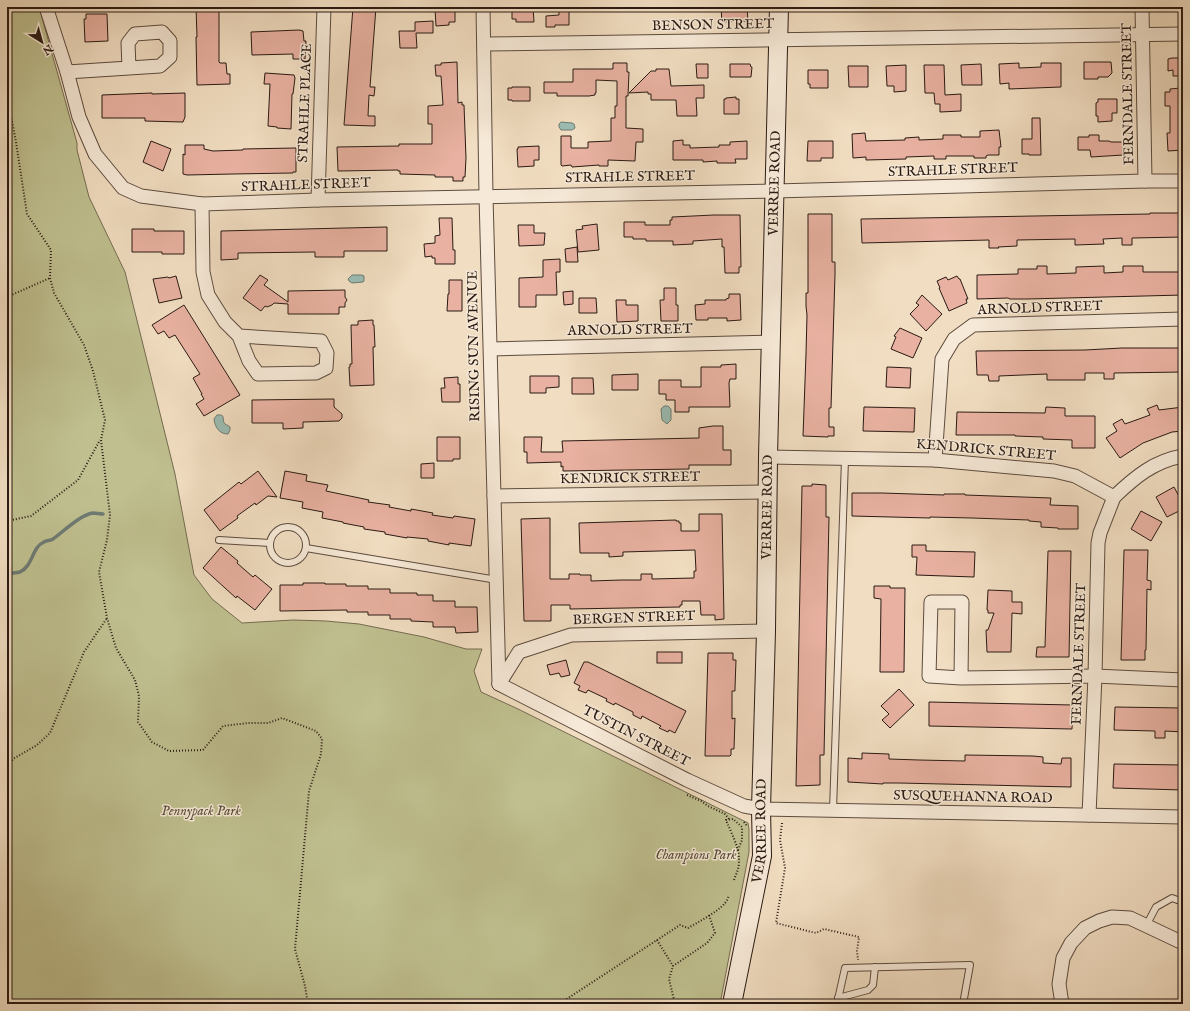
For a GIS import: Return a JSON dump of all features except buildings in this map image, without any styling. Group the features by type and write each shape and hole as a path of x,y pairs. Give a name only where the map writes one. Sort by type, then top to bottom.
{"main road":[{"name":"VERREE ROAD","path":"732,1004 762,856 768,457 779,7"}],"street":[{"name":"STRAHLE STREET","path":"46,7 79,117 95,154 123,188 141,196 202,204 486,196 775,191 1183,181"},
{"name":"STRAHLE PLACE","path":"318,200 324,7"},
{"name":"RISING SUN AVENUE","path":"483,7 486,196 499,684"},
{"name":"FERNDALE STREET","path":"1142,7 1145,181"},
{"name":"BENSON STREET","path":"484,44 1183,34"},
{"path":"66,72 129,68"},
{"path":"202,204 203,272 208,295 225,322 239,336 249,361 258,374 316,373 326,368 327,353 321,341 239,336"},
{"name":"ARNOLD STREET","path":"935,460 942,359 954,339 973,325 1183,319"},
{"name":"ARNOLD STREET","path":"491,349 771,342"},
{"path":"1114,496 1136,477 1154,466 1183,456"},
{"name":"KENDRICK STREET","path":"768,457 935,460 1054,471 1075,476 1114,496"},
{"name":"KENDRICK STREET","path":"494,496 768,492"},
{"name":"FERNDALE STREET","path":"1089,815 1095,676 1098,544 1100,533 1114,496"},
{"path":"961,678 962,602 931,602 929,676 961,678 1095,676 1183,680"},
{"name":"BERGEN STREET","path":"499,684 519,652 571,635 766,631"},
{"name":"TUSTIN STREET","path":"499,684 694,783 744,806 762,809"},
{"name":"SUSQUEHANNA ROAD","path":"762,809 1183,817"},
{"path":"1062,1004 1059,984 1063,958 1071,943 1085,928 1099,921 1112,917 1130,918 1183,943"}],"lane":[{"path":"833,810 845,459"},
{"path":"283,527 289,527 300,531 306,541 306,548 301,558 296,562 284,563 278,561 270,552 270,543 273,534 277,530 283,527"},
{"path":"219,540 270,543"},
{"path":"306,548 497,580"},
{"path":"1146,926 1156,907 1172,898 1183,902"},
{"path":"838,1001 845,968 970,964 962,1004"},
{"path":"838,1001 868,990 874,985 875,967"}],"path":[{"path":"7,95 27,214 51,250 50,278 54,293 84,345 93,371 105,420 101,440 110,515 107,540 99,572 107,618 116,648 135,680 139,696 138,722 152,742 169,751 203,750 223,726 248,723 268,724 282,718 316,731 322,739 321,754 310,791 296,949 308,1004"},
{"path":"7,297 50,278"},
{"path":"7,521 30,516 78,480 101,440"},
{"path":"7,768 13,759 37,745 50,733 84,652 107,618"},
{"path":"684,793 725,814 729,819 733,819 742,827 742,840 738,850"},
{"path":"729,819 726,820 738,850 740,862 734,880"},
{"path":"782,823 780,840 785,868 776,923 816,933 824,929 860,937 857,951 859,968"},
{"path":"560,1004 680,925 688,928 709,915 726,902 729,895"},
{"path":"675,1004 669,979 673,966 707,944 715,933 709,915"},
{"path":"657,940 673,966"}],"green space":[{"name":"Pennypack Park","path":"7,7 39,7 77,143 77,150 89,197 125,272 175,474 194,575 212,599 242,623 293,620 359,624 424,637 466,649 482,649 474,671 481,692 748,823 749,852 720,1004 7,1004"}],"water":[{"path":"561,122 572,123 574,124 575,128 572,130 561,130 559,124"},
{"path":"352,275 364,276 364,281 352,283 348,279"},
{"path":"664,406 668,406 671,409 671,420 667,424 662,420 661,409"},
{"path":"217,415 222,415 225,424 230,427 228,434 222,433 216,427 214,419"}],"waterway":[{"path":"7,574 20,572 24,569 28,565 40,544 53,539 78,520 88,514 103,514"}],"park label":[{"name":"Champions Park","path":"696,855"}]}
